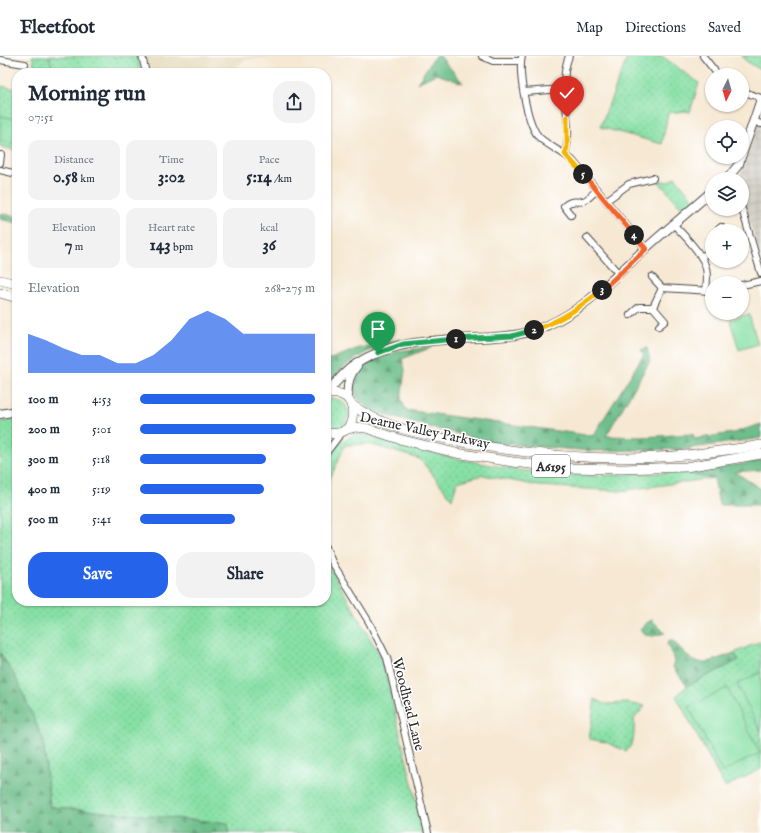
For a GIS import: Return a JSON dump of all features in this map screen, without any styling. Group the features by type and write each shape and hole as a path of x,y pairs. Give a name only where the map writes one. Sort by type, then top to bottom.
{"highway":[{"path":"0,280 12,283"},
{"path":"0,293 12,297"},
{"name":"A6195","path":"331,393 339,394 350,402"},
{"path":"344,430 350,425 353,418 350,402"},
{"name":"Dearne Valley Parkway","path":"350,402 374,419 434,437 488,447 550,455 621,458 692,455 761,445"},
{"name":"Dearne Valley Parkway","path":"344,430 355,427 366,428 399,439 456,453 565,468 622,469 686,466 761,454"},
{"name":"A6195","path":"331,433 344,430"}],"main road":[{"path":"749,141 757,123 761,98"},
{"path":"331,389 348,370 361,361 403,344 512,336 547,326 576,311 609,284 646,249 705,198"},
{"path":"350,402 348,384 354,369 361,361"},
{"path":"0,414 12,412"}],"street":[{"path":"142,56 145,68"},
{"path":"482,56 493,61 522,59 521,76 529,117 539,138 565,154 573,161 646,249"},
{"path":"565,154 567,148 567,117 563,89 566,63 569,56"},
{"path":"703,56 712,68"},
{"path":"0,60 25,64"},
{"path":"524,92 563,89"},
{"path":"749,94 761,98"},
{"path":"0,163 1,155"},
{"path":"0,170 12,173"},
{"path":"606,202 629,184 653,178"},
{"path":"571,215 564,206 565,205 571,201 584,201 597,190"},
{"path":"744,216 761,273"},
{"path":"674,225 701,257 705,266 706,276"},
{"path":"587,238 619,274"},
{"path":"701,257 705,254"},
{"path":"652,277 662,288 705,291"},
{"path":"749,283 761,280"},
{"path":"653,307 662,288"},
{"path":"630,315 640,307 653,307 665,321 659,326"},
{"path":"331,447 344,430"},
{"name":"Woodhead Lane","path":"331,559 369,622 387,658 428,833"}],"shaded area":[{"path":"146,56 283,56 244,60 235,68 149,68"},
{"path":"761,115 761,259 748,216 749,216 749,172 741,172 744,164 749,164 749,152"}],"green space":[{"path":"32,56 49,56 52,68 35,68"},
{"path":"49,56 137,56 140,68 52,68"},
{"path":"435,56 440,56 463,83 436,74 417,83"},
{"path":"628,56 662,56 699,83 690,112 685,111 668,113 662,144 600,127"},
{"path":"742,56 761,56 761,70 746,61"},
{"path":"0,86 12,88 12,150 0,146"},
{"path":"0,116 12,118 12,143 0,141"},
{"path":"675,177 694,200 683,209 657,180 668,182"},
{"path":"0,213 12,216 12,222 0,219"},
{"path":"749,314 758,344 739,350 730,320 749,320"},
{"path":"401,339 367,352 350,362 331,379 331,359 359,348"},
{"path":"432,347 402,359 405,370 401,399 406,410 593,436 644,354 641,350 647,348 650,361 606,436 642,437 693,434 694,439 733,433 761,424 761,438 685,449 591,451 495,443 409,422 369,410 358,399 354,389 357,377 367,364 398,351"},
{"path":"331,399 337,399 344,403 347,408 347,421 342,426 331,428"},
{"path":"12,420 12,606 331,606 331,570 382,659 424,833 229,833 228,823 50,807 43,739 15,676 0,653 0,422"},
{"path":"357,433 403,446 459,459 518,470 592,476 676,472 714,478 620,491 539,486 483,475 457,482 452,499 420,459 369,444 345,445 331,477 331,455 338,443"},
{"path":"761,460 761,470 735,472 761,489 761,505 719,505 714,478 676,472 743,464"},
{"path":"652,620 665,633 653,636 644,635 640,629"},
{"path":"671,639 693,661 706,663 734,653 739,660 687,686 673,667 675,661 667,644"},
{"path":"761,641 761,769 725,787 676,696 687,686 739,660 734,653"},
{"path":"0,653 15,676 43,739 50,807 228,823 229,833 0,833"},
{"path":"761,672 761,732 737,684"},
{"path":"727,688 760,753 722,772 689,707"},
{"path":"595,699 604,704 626,703 645,706 634,719 633,740 626,751 605,742 589,739"}],"route":[{"path":"378,353 403,344 512,336 547,326 576,311 609,284 646,249 573,161 565,154 567,148 567,117"}]}
